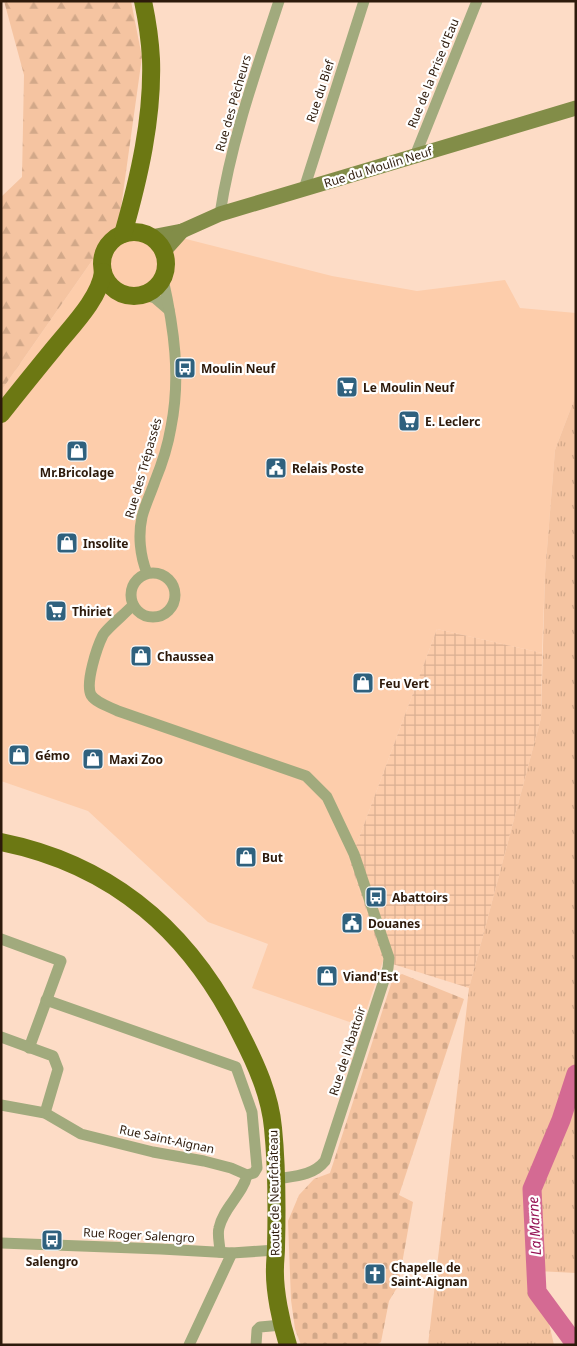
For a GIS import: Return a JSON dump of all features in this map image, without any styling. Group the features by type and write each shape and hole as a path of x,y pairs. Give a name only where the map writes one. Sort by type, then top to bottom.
{"main road":[{"path":"138,235 134,194 150,97 151,59 143,1"},
{"path":"1,414 84,309 99,287 102,281 104,254 108,245 115,238 138,235 158,242 164,251 166,270 163,280 145,295 136,297 118,292 111,287 103,272"},
{"path":"84,309 100,299 118,292"},
{"name":"Route de Neufchâteau","path":"1,842 43,853 92,873 115,887 138,904 182,943 217,991 250,1054 269,1104 273,1125 276,1180 275,1269 282,1325 288,1345"}],"street":[{"name":"Rue des Pêcheurs","path":"220,214 224,188 248,99 279,1"},
{"name":"Rue du Bief","path":"304,189 364,1"},
{"name":"Rue de la Prise d'Eau","path":"414,156 477,1"},
{"name":"Rue du Moulin Neuf","path":"138,235 182,231 220,214 576,108"},
{"name":"Rue du Moulin Neuf","path":"164,251 182,231"},
{"name":"Rue des Trépassés","path":"147,573 142,561 140,535 142,516 159,470 171,427 175,399 175,343 163,280"},
{"path":"145,295 155,298 169,310"},
{"path":"147,573 161,574 167,578 174,590 173,604 162,615 146,616 138,612 133,605 130,596 133,585 141,576 147,573"},
{"name":"Rue de l'Abattoir","path":"133,605 103,634 89,680 92,696 95,700 118,711 306,776 327,797 354,854 389,958 388,968 325,1161 318,1169 276,1180"},
{"path":"1,939 61,962 29,1048"},
{"path":"46,1000 236,1067 252,1112 257,1168 254,1173 247,1175 245,1182 228,1207 218,1228 226,1253 189,1345"},
{"path":"1,1037 53,1056 58,1068 45,1113"},
{"name":"Rue Saint-Aignan","path":"1,1106 45,1113 81,1134 153,1152 204,1161 231,1168 247,1175"},
{"name":"Rue Roger Salengro","path":"1,1243 226,1253 276,1250"},
{"path":"256,1345 257,1330 260,1327 282,1325"}],"shaded area":[{"path":"119,222 332,276 417,291 505,280 520,308 576,313 574,400 555,450 545,574 542,653 437,629 350,862 383,961 361,1026 252,988 268,944 208,922 88,811 1,781 1,391"},
{"path":"437,629 542,653 541,718 469,988 383,961 350,862"}],"green space":[{"path":"4,1 131,1 142,57 119,222 1,391 1,197 22,177 24,75"},
{"path":"576,376 576,1273 537,1271 554,1345 428,1345 469,988 541,718 545,574 555,450 574,400"},
{"path":"402,974 464,999 399,1195 413,1202 398,1286 389,1301 381,1342 376,1345 301,1345 295,1329 291,1300 288,1221 299,1195 314,1179 330,1173 393,978"}],"waterway":[{"name":"La Marne","path":"576,1074 561,1120 532,1189 537,1292 576,1345"}],"place":[{"name":"Moulin Neuf","path":"185,368"},
{"name":"Le Moulin Neuf","path":"347,387"},
{"name":"E. Leclerc","path":"409,421"},
{"name":"Mr.Bricolage","path":"77,451"},
{"name":"Relais Poste","path":"276,468"},
{"name":"Insolite","path":"67,543"},
{"name":"Thiriet","path":"56,611"},
{"name":"Chaussea","path":"141,656"},
{"name":"Feu Vert","path":"363,683"},
{"name":"Gémo","path":"19,755"},
{"name":"Maxi Zoo","path":"93,759"},
{"name":"But","path":"246,857"},
{"name":"Abattoirs","path":"376,897"},
{"name":"Douanes","path":"352,923"},
{"name":"Viand'Est","path":"327,976"},
{"name":"Salengro","path":"52,1240"},
{"name":"Chapelle de Saint-Aignan","path":"375,1274"}]}
